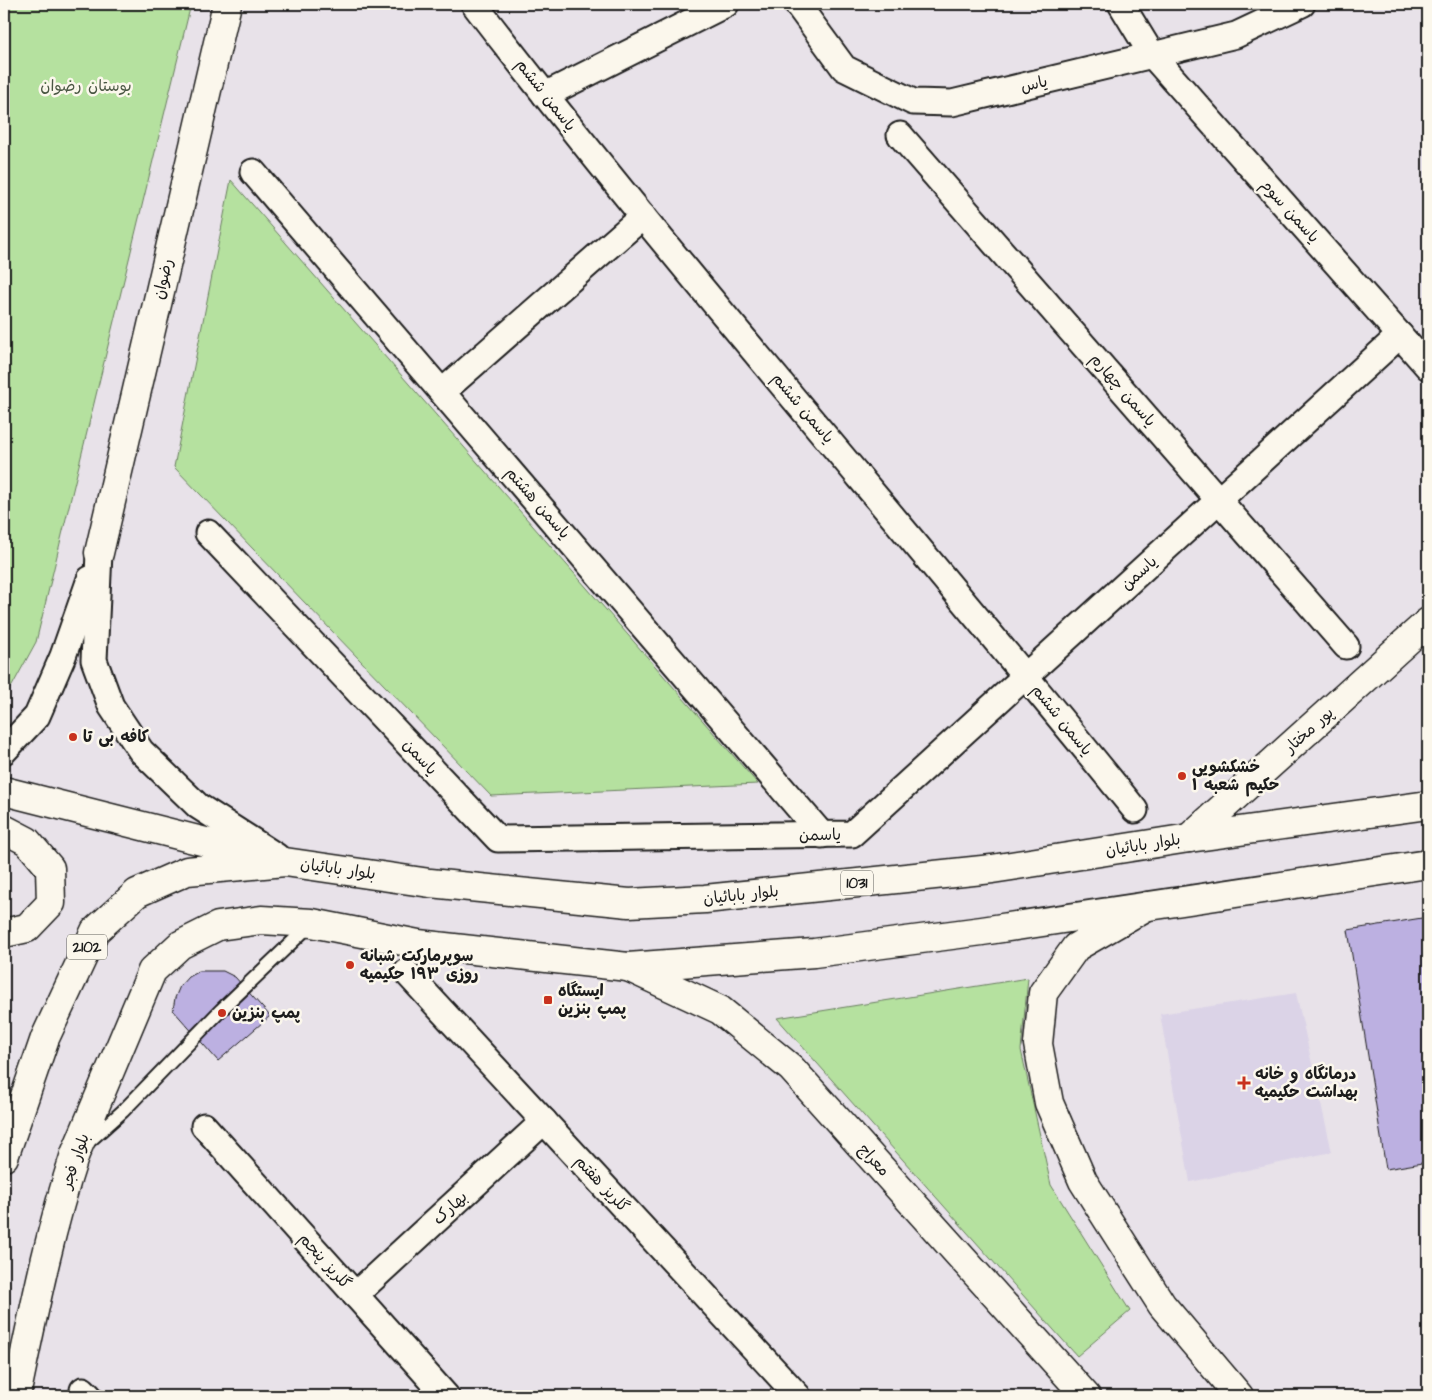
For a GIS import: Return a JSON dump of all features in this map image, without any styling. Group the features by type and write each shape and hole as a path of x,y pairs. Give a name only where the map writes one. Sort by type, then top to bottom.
{"main road":[{"name":"رضوان","path":"99,553 227,4"},
{"name":"پور مختار","path":"1189,838 1428,622"},
{"name":"بلوار بابائیان","path":"4,791 285,862 430,883 629,903 713,898 992,869 1189,838 1428,805"},
{"path":"4,829 27,841 50,868 51,903 27,928 4,933"},
{"name":"2102","path":"4,1158 45,1038 95,931 137,893 186,871 285,862"},
{"path":"312,923 418,944 628,967 814,953 982,932 1428,864"},
{"path":"1150,905 1076,947 1043,993 1038,1044 1049,1103 1084,1180 1162,1305 1239,1396"},
{"name":"بلوار فجر","path":"16,1396 66,1181 75,1154 152,972 180,945 218,926 261,920 312,923"},
{"name":"معراج","path":"628,967 720,1010 791,1068 1086,1396"}],"street":[{"name":"یاسمن ششم","path":"474,4 643,216 1026,676 1135,810"},
{"path":"545,95 726,4"},
{"name":"یاس","path":"797,4 844,68 913,102 952,103 1236,35 1302,4"},
{"name":"یاسمن سوم","path":"1121,4 1152,55 1428,367"},
{"name":"یاسمن چهارم","path":"900,135 1346,646"},
{"name":"یاسمن هشتم","path":"253,172 822,835"},
{"path":"442,392 643,216"},
{"name":"یاسمن","path":"208,533 498,839 852,834 1400,335"},
{"path":"4,751 37,716 64,656 99,553"},
{"path":"99,553 94,660 111,706 140,752 198,806 285,862"},
{"name":"گلریز هفتم","path":"406,972 798,1396"},
{"name":"بهارک","path":"355,1295 544,1121"},
{"name":"گلریز پنجم","path":"204,1126 446,1396"}],"lane":[{"path":"75,1154 123,1111 221,1010 312,923"}],"shaded area":[{"name":"درمانگاه و خانه بهداشت حکیمیه","path":"1296,993 1332,1152 1190,1182 1160,1014"}],"green space":[{"name":"بوستان رضوان","path":"4,4 191,4 36,642 12,686 4,692"},
{"path":"231,180 758,784 491,796 174,467"},
{"path":"1028,978 1021,1050 1051,1185 1130,1311 1077,1356 777,1018"}],"building":[{"path":"1428,917 1428,1162 1386,1169 1348,930"},
{"name":"پمپ بنزین","path":"199,971 223,971 235,977 270,1016 218,1061 173,1010 180,986 188,977"}],"place":[{"name":"کافه بی تا","path":"73,737"},
{"name":"خشکشویی حکیم شعبه ۱","path":"1182,776"},
{"name":"سوپرمارکت شبانه روزی ۱۹۳ حکیمیه","path":"350,965"},
{"name":"ایستگاه پمپ بنزین","path":"548,1000"},
{"name":"پمپ بنزین","path":"222,1013"},
{"name":"درمانگاه و خانه بهداشت حکیمیه","path":"1244,1083"}]}
